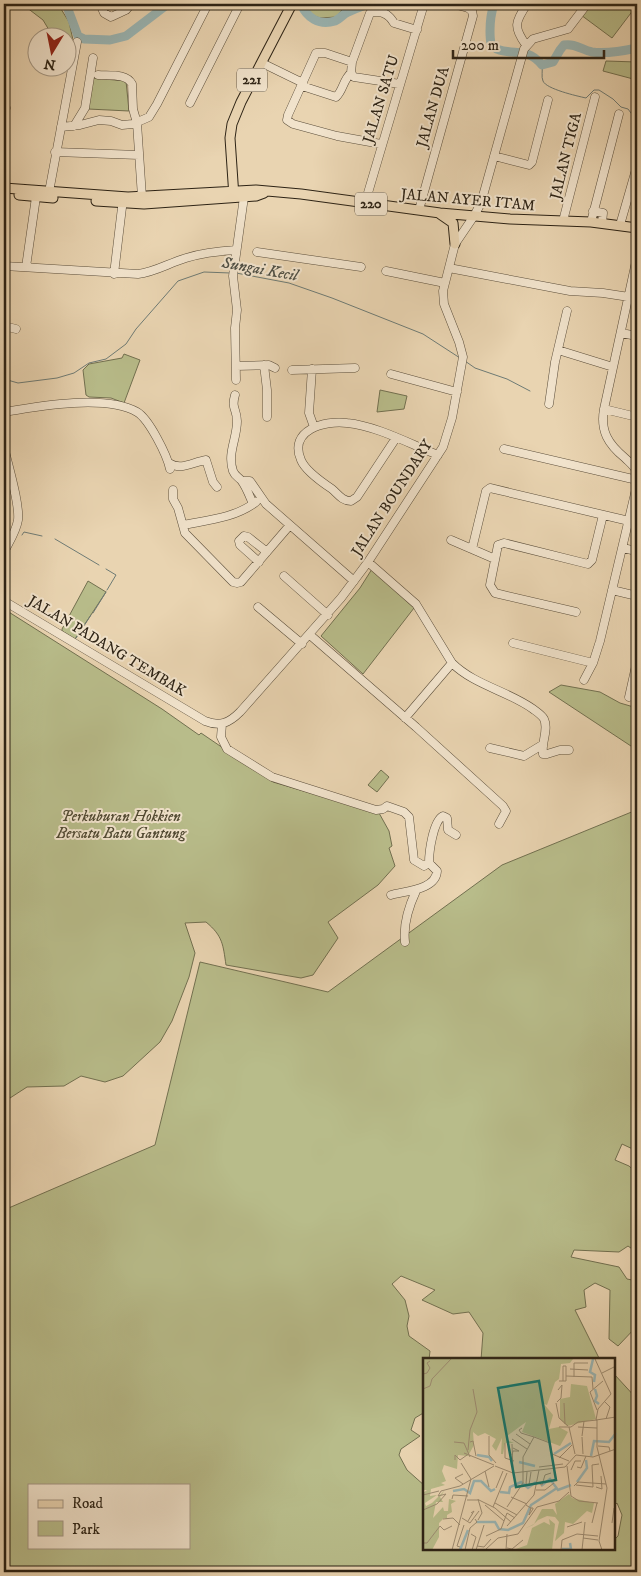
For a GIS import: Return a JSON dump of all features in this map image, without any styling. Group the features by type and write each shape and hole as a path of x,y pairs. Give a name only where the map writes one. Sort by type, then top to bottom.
{"main road":[{"name":"221","path":"237,195 230,138 232,124 241,102 292,4"},
{"name":"JALAN AYER ITAM","path":"4,188 123,200 144,204 237,195 256,190 301,194 440,213 591,222 637,228"},
{"name":"JALAN AYER ITAM","path":"4,194 123,200 142,197 237,195"},
{"path":"440,213 453,223 455,244"}],"street":[{"path":"100,4 104,13 111,17 126,10 130,4"},
{"path":"61,126 74,126 99,120 111,121 122,125 137,123 149,117 208,4"},
{"path":"190,103 240,4"},
{"name":"JALAN SATU","path":"365,203 424,4"},
{"name":"JALAN DUA","path":"419,210 473,16 472,11 468,8 453,4"},
{"path":"527,4 517,20 519,35 525,47 538,37 568,28 587,4"},
{"path":"262,63 302,84 336,97 351,73 352,62 370,13 386,14 390,16 394,23 417,30"},
{"name":"JALAN BOUNDARY","path":"222,724 229,722 240,712 328,615 368,562 447,437 463,360 459,342 444,304 445,281 455,244 481,203 525,47"},
{"path":"352,62 318,52 314,56 288,116 288,122 337,136 382,144"},
{"path":"74,126 85,108 93,58"},
{"path":"351,73 354,77 400,84"},
{"path":"98,75 125,77 131,80 133,109 137,123 140,154 142,197"},
{"path":"49,192 70,78"},
{"name":"JALAN TIGA","path":"563,221 595,97"},
{"path":"494,156 529,165 532,162 548,100"},
{"path":"591,222 619,114"},
{"path":"56,152 140,154"},
{"path":"620,225 637,166"},
{"path":"236,380 235,328 237,302 233,274 236,250 237,195"},
{"path":"26,267 36,197"},
{"path":"114,274 123,200"},
{"path":"593,211 603,213 602,223"},
{"path":"4,266 128,275 147,273 186,258 218,251 236,250"},
{"path":"257,252 361,267"},
{"path":"636,468 611,445 602,424 637,257"},
{"path":"449,268 570,291 603,293 629,298"},
{"path":"386,270 445,281 459,270"},
{"path":"549,404 558,350 568,311"},
{"path":"4,326 16,329"},
{"path":"621,333 637,336"},
{"path":"558,350 613,367"},
{"path":"264,365 267,385 266,417"},
{"path":"236,366 271,365 274,368"},
{"path":"292,370 355,368"},
{"path":"312,369 309,413 314,427"},
{"path":"391,374 457,392"},
{"path":"235,395 233,406 237,423 231,451 235,476 242,481 250,482 261,498 354,581"},
{"path":"4,412 40,406 102,402 126,407 138,413 146,420 170,466 182,467 206,460 213,482 217,487"},
{"path":"604,409 637,417"},
{"path":"396,438 357,497 352,501 348,501 323,483 301,461 299,452 301,439 314,427 332,422 348,423 396,438 438,454"},
{"path":"4,447 18,518 16,529 4,552"},
{"path":"504,449 637,480"},
{"path":"242,481 253,504"},
{"path":"584,680 593,663 629,521 635,506 637,485"},
{"path":"472,550 486,491 490,488 629,521"},
{"path":"173,490 173,500 178,508 185,534 237,583 241,582 290,525"},
{"path":"183,525 235,514 261,498"},
{"path":"576,612 495,592 490,585 494,559 498,545 504,543 588,564 592,560 603,515"},
{"path":"259,562 240,545 244,536 267,552"},
{"path":"451,540 494,559"},
{"path":"622,548 637,551"},
{"path":"368,562 416,604 452,663 466,675 510,695 540,715 545,724 542,752 545,754 569,750"},
{"path":"284,576 328,615"},
{"path":"612,590 637,596"},
{"name":"JALAN PADANG TEMBAK","path":"4,601 195,716 208,722 222,724"},
{"path":"258,607 302,644"},
{"path":"310,635 503,806 506,811 499,824"},
{"path":"513,643 593,663"},
{"path":"629,697 637,661"},
{"path":"405,718 452,663"},
{"path":"222,724 221,737 226,749 272,778 378,811 387,806 404,812 410,819 414,860 424,866 429,863"},
{"path":"490,748 524,756 542,745"},
{"path":"391,895 405,890 416,891 432,882 437,876 437,871 429,863 429,853 436,825 440,818 444,816 447,818 449,822 448,830 456,835"},
{"path":"405,942 405,927 416,891"}],"green space":[{"path":"22,4 58,4 69,22 70,28 48,28 43,20"},
{"path":"308,4 359,4 343,9 336,17 320,18 312,15 307,7"},
{"path":"590,4 637,5 612,38 581,15"},
{"path":"606,61 637,62 637,80 603,71"},
{"path":"93,78 126,81 129,111 88,109"},
{"path":"124,354 140,360 124,403 111,398 89,397 86,395 83,370 89,364 122,358"},
{"path":"380,390 407,396 404,409 377,412"},
{"path":"372,569 414,608 363,674 321,636 360,588"},
{"path":"88,581 106,592 75,639 62,631 62,629"},
{"name":"Perkuburan Hokkien Bersatu Batu Gantung","path":"4,609 162,709 199,735 201,733 273,782 379,813 389,831 392,846 389,848 395,866 378,885 328,922 338,938 313,975 301,978 226,965 221,941 212,927 206,922 185,923 195,953 189,977 172,1021 160,1042 123,1076 105,1082 81,1076 64,1086 27,1087 10,1098 4,1098"},
{"path":"561,685 600,692 620,703 637,708 637,750 549,692"},
{"path":"381,770 389,777 377,792 368,785"},
{"path":"637,789 637,1151 622,1144 615,1160 629,1166 637,1173 637,1265 635,1251 628,1246 619,1252 574,1250 571,1257 619,1267 627,1279 637,1281 637,1326 618,1346 609,1339 610,1290 595,1283 584,1290 586,1307 575,1310 599,1358 481,1358 483,1333 469,1312 453,1314 422,1300 435,1290 401,1276 392,1284 405,1300 409,1316 407,1326 409,1336 430,1351 429,1358 423,1358 423,1413 415,1418 411,1430 420,1436 401,1449 399,1455 407,1470 423,1484 423,1551 616,1551 616,1538 622,1515 616,1504 616,1376 637,1399 637,1572 4,1572 4,1210 155,1145 200,962 328,992 502,865 634,811"}],"waterway":[{"path":"66,4 78,36 84,39 110,40 126,36 168,4"},
{"path":"301,4 310,17 319,22 335,21 346,13 369,4"},
{"path":"494,4 490,27 490,40 493,47 501,51 527,54 535,58 542,65 553,62 564,45 572,45 597,53 637,48"},
{"path":"542,65 543,81 550,87 586,98 594,90 599,90 621,107 628,109 637,121"},
{"name":"Sungai Kecil","path":"4,379 18,383 57,378 74,373 89,363 106,359 126,344 136,329 178,281 204,272 230,273"},
{"name":"Sungai Kecil","path":"236,273 289,283 332,298 423,334 460,358"},
{"name":"Sungai Kecil","path":"465,361 475,368 507,379 530,391"},
{"path":"22,535 24,532 42,536"},
{"path":"55,539 99,565"},
{"path":"106,569 116,575 107,590"},
{"path":"93,613 106,592"},
{"path":"76,638 91,615"}]}
